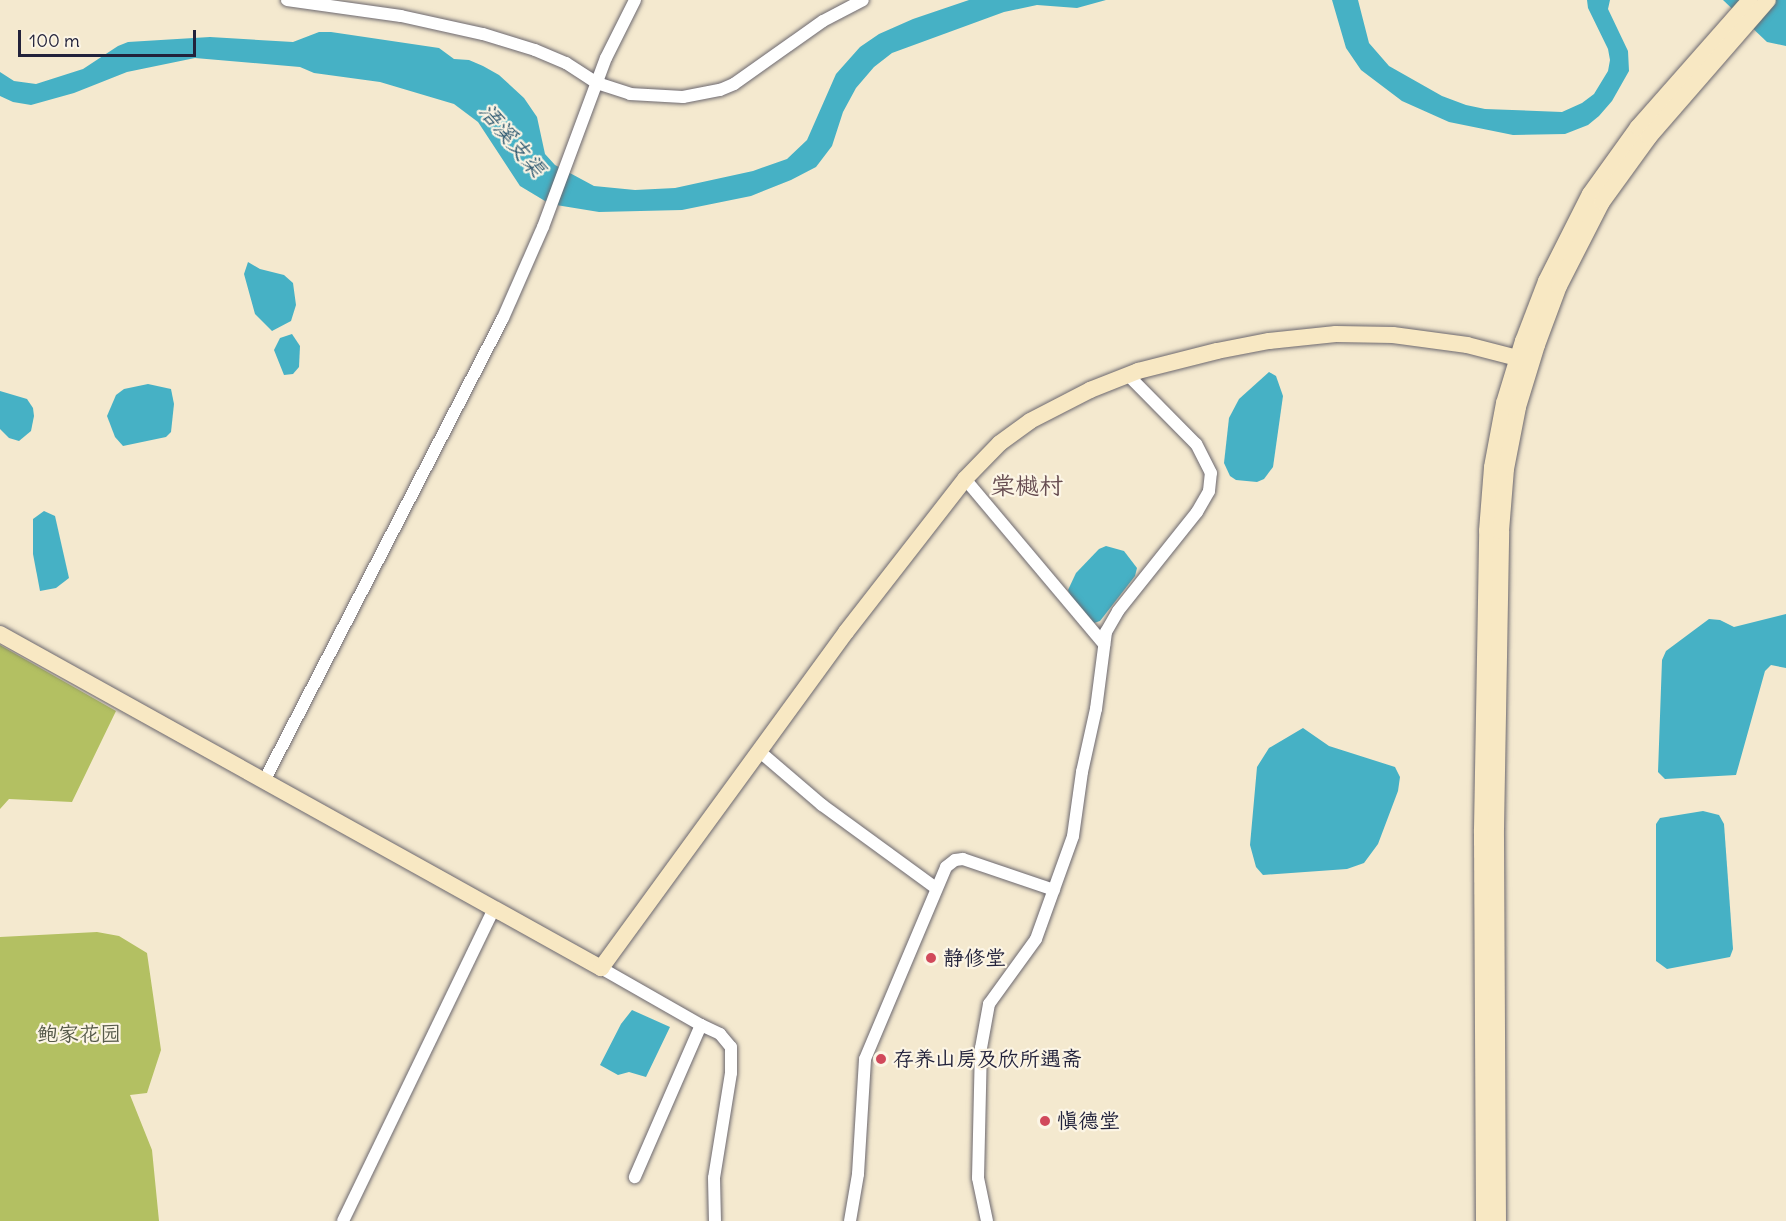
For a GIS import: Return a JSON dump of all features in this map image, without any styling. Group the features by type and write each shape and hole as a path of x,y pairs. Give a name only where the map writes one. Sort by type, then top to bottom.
{"main road":[{"path":"1498,1221 1496,829 1501,531 1512,438 1537,345 1559,286 1586,229 1632,158 1726,37 1750,0"},
{"path":"1484,1221 1482,829 1487,531 1497,435 1517,358 1559,251 1590,194 1638,128 1726,37 1768,0"},
{"path":"0,634 601,968 846,632 965,479 993,449 1030,422 1075,397 1128,375 1165,363 1243,345 1336,334 1369,333 1417,337 1467,345 1517,358"}],"street":[{"path":"287,0 401,16 492,36 566,63 597,83 630,94 683,98 720,90 747,76 823,21 863,0"},
{"path":"264,781 503,318 543,227 615,36 634,0"},
{"path":"987,1221 978,1178 981,1048 989,1004 1036,939 1073,836 1082,772 1096,709 1106,632 1118,611 1208,495 1211,474 1202,452 1190,436 1128,375"},
{"path":"965,479 1104,644"},
{"path":"759,751 822,805 936,888"},
{"path":"850,1221 858,1174 865,1059 910,957 946,867 955,860 963,859 1054,891"},
{"path":"343,1221 494,909"},
{"path":"601,968 720,1034 731,1047 731,1073 714,1179 716,1221"},
{"path":"635,1177 701,1025"}],"green space":[{"path":"0,645 116,711 72,802 9,799 0,809"},
{"name":"鲍家花园","path":"97,932 119,936 147,953 161,1050 147,1093 130,1095 152,1150 159,1221 0,1221 0,937"}],"water":[{"name":"浯溪支渠","path":"969,0 1106,0 1077,8 1037,5 1004,12 892,53 874,67 856,88 843,112 832,146 816,167 751,196 682,210 599,212 550,204 520,186 478,122 454,104 380,82 314,73 300,67 195,58 127,72 74,93 31,105 13,102 0,96 0,72 14,81 36,84 83,69 128,42 210,37 293,42 319,32 331,32 439,48 454,59 469,60 483,66 499,75 524,98 537,117 545,154 555,165 594,186 635,190 675,188 753,171 787,159 807,140 836,74 860,47 879,34 913,19"},
{"path":"1332,0 1358,0 1369,43 1389,66 1442,96 1466,105 1485,109 1562,112 1582,103 1594,94 1608,71 1610,60 1608,49 1588,8 1587,0 1610,0 1608,9 1628,51 1629,71 1612,101 1599,116 1588,125 1565,134 1513,135 1449,122 1402,101 1361,70 1346,48"},
{"path":"1723,0 1786,0 1786,46 1767,42"},
{"path":"248,262 260,269 284,275 293,283 296,305 291,321 272,331 255,314 244,274"},
{"path":"292,334 300,346 299,367 293,374 284,375 274,350 280,338"},
{"path":"1269,372 1276,376 1283,396 1273,467 1264,479 1257,482 1236,480 1230,476 1224,463 1229,418 1239,399"},
{"path":"148,384 171,389 174,404 171,432 166,437 123,446 115,437 107,416 116,395 124,389"},
{"path":"0,391 27,399 33,408 31,431 19,441 9,438 0,429"},
{"path":"44,511 55,516 69,578 56,588 40,591 33,554 33,519"},
{"path":"1106,546 1124,551 1137,568 1135,576 1100,621 1094,623 1073,602 1068,590 1076,573 1099,549"},
{"path":"1786,614 1786,668 1771,665 1765,671 1736,775 1665,779 1658,772 1662,660 1666,651 1709,619 1720,620 1734,627"},
{"path":"1303,728 1329,746 1395,767 1400,777 1398,791 1378,844 1364,863 1347,869 1263,875 1256,867 1250,845 1257,767 1269,748"},
{"path":"1703,811 1719,815 1724,824 1733,949 1730,957 1667,969 1656,961 1656,824 1660,818"},
{"path":"632,1010 670,1027 646,1077 629,1072 618,1075 600,1065 621,1024"}],"place":[{"name":"静修堂","path":"931,958"},
{"name":"存养山房及欣所遇斋","path":"881,1059"},
{"name":"慎德堂","path":"1045,1121"}],"district":[{"name":"棠樾村","path":"1027,486"}]}
